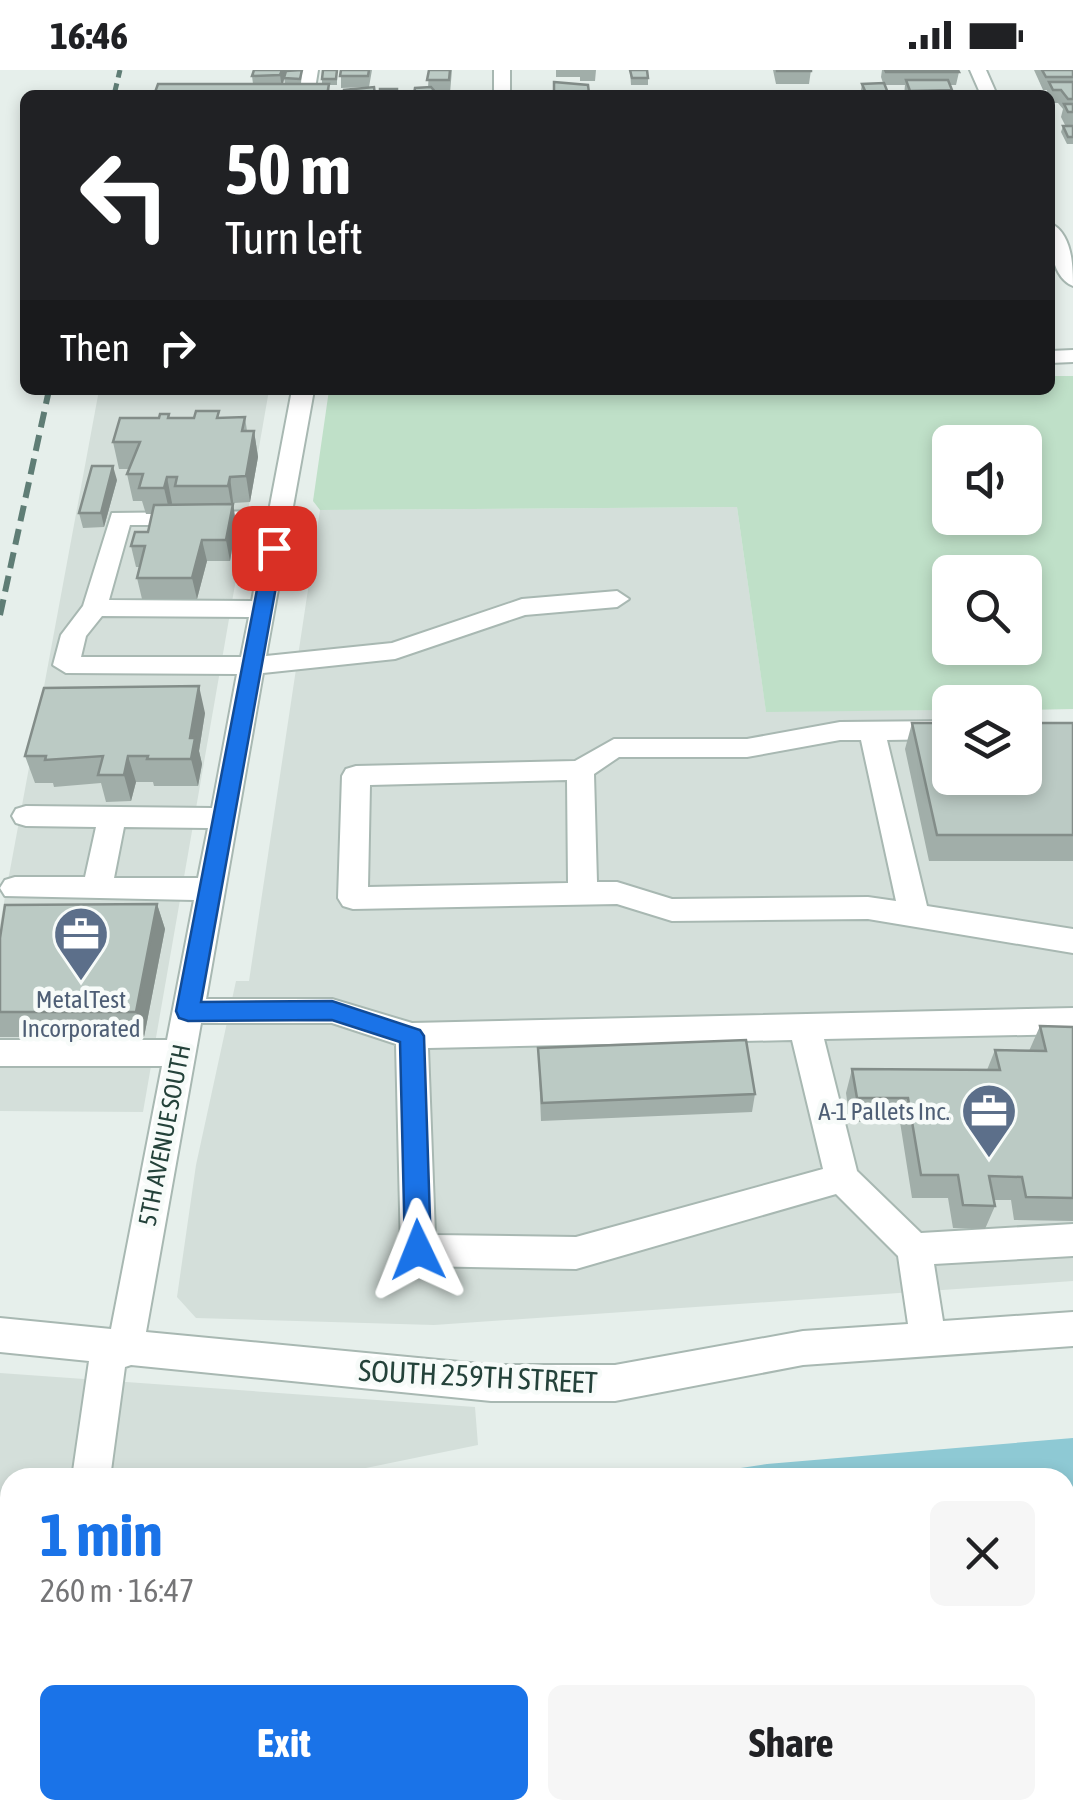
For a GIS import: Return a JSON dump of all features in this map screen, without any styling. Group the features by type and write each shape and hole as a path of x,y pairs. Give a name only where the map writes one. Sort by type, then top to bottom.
{"street":[{"path":"1055,239 1073,280"},
{"name":"5TH AVENUE SOUTH","path":"93,1468 180,1053 302,395"},
{"path":"280,518 120,518 95,608 74,634 66,665 252,666 394,651 522,607 617,599"},
{"path":"95,608 262,609"},
{"path":"932,730 840,732 747,748 614,748 580,770 356,776 352,898 617,894 672,910 868,908 1073,941"},
{"path":"872,731 914,915"},
{"path":"580,770 583,894"},
{"path":"26,816 224,818"},
{"path":"97,888 112,817"},
{"path":"15,888 210,889"},
{"path":"188,1011 332,1011 412,1036 1073,1021"},
{"path":"805,1028 842,1178 914,1249 928,1339"},
{"path":"412,1036 418,1250 576,1253 842,1178"},
{"path":"0,1053 180,1053"},
{"path":"914,1249 1073,1240"},
{"name":"SOUTH 259TH STREET","path":"0,1335 491,1384 597,1383 803,1348 1073,1329"}],"shaded area":[{"path":"98,395 268,395 143,1112 0,1111 0,924"},
{"path":"737,507 766,711 932,710 932,749 906,749 932,766 932,795 975,795 1073,861 1073,1281 434,1325 196,1318 177,1297 196,1165 236,981 249,981 320,510"},
{"path":"0,1373 475,1407 478,1445 366,1468 0,1468"}],"green space":[{"path":"1055,376 1073,376 1073,709 1042,710 1042,685 932,685 932,710 766,712 737,507 320,510 313,501 328,395 1055,395"}],"water":[{"path":"1073,1438 1073,1468 741,1468"}],"building":[{"path":"254,70 282,70 280,75 252,76"},
{"path":"302,70 300,79 284,78 286,71"},
{"path":"323,70 337,70 336,79 322,79"},
{"path":"341,70 369,70 368,76 340,76"},
{"path":"429,70 450,70 449,80 427,80"},
{"path":"630,70 647,70 648,78 632,78"},
{"path":"958,70 959,72 886,72"},
{"path":"1042,70 1073,70 1073,77 1046,77"},
{"path":"906,80 948,80 952,90 910,90"},
{"path":"554,82 588,85 589,90 554,90"},
{"path":"1049,82 1073,82 1073,99 1061,90 1053,90"},
{"path":"884,83 887,90 865,90 862,84"},
{"path":"158,84 329,84 328,90 156,90"},
{"path":"1063,126 1073,126 1073,137 1068,137"},
{"path":"196,411 219,411 217,418 245,417 242,431 254,431 246,476 230,477 228,486 175,486 177,477 167,477 164,488 139,488 143,474 127,474 140,442 113,442 120,418 159,418 160,414 169,414 168,418 194,418"},
{"path":"92,466 113,466 101,513 79,513"},
{"path":"233,504 226,540 202,540 192,578 137,578 145,546 131,546 135,532 148,532 154,505"},
{"path":"199,686 190,738 195,738 191,759 128,756 124,775 98,775 103,756 45,760 46,756 25,756 44,688"},
{"path":"912,723 932,723 932,795 1042,795 1042,723 1073,723 1073,835 937,835"},
{"name":"MetalTest Incorporated","path":"157,904 136,1012 0,1012 0,938 5,905"},
{"name":"A-1 Pallets Inc.","path":"1040,1026 1073,1027 1073,1198 1026,1197 1022,1177 989,1176 995,1206 963,1205 958,1175 921,1175 908,1098 857,1098 852,1069 1000,1070 995,1050 1046,1051"},
{"path":"746,1040 755,1094 542,1103 538,1048"}],"railway":[{"path":"115,90 120,70"},
{"path":"0,615 48,395"}],"place":[{"name":"MetalTest Incorporated","path":"81,983"},
{"name":"A-1 Pallets Inc.","path":"989,1160"}],"route":[{"path":"274,548 188,1011 332,1011 412,1036 418,1250"}]}
